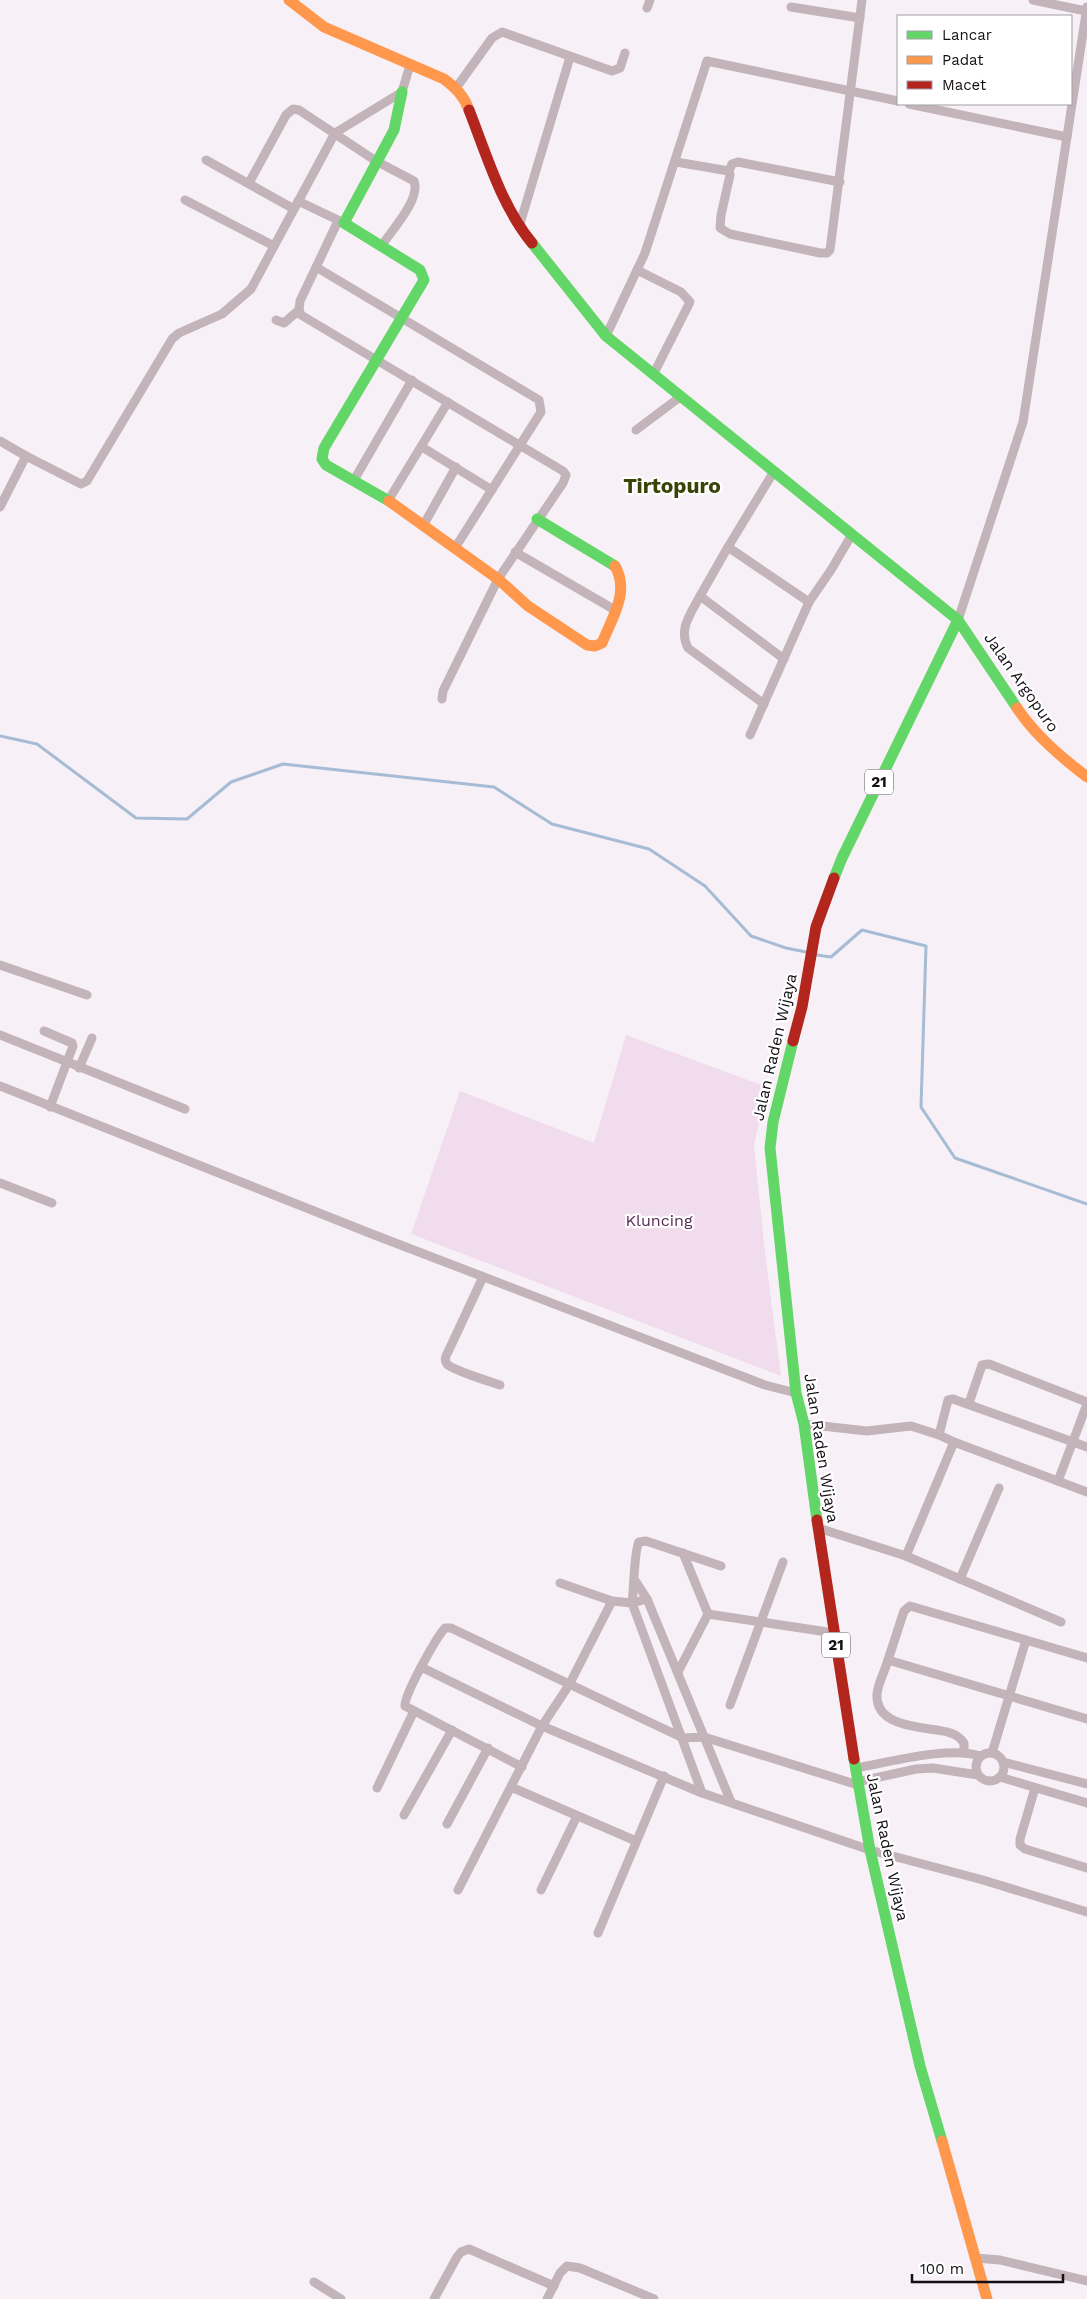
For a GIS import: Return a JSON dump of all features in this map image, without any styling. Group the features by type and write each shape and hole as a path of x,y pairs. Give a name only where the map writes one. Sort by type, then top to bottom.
{"main road":[{"path":"289,0 324,27 444,79 456,88"},
{"name":"Jalan Argopuro","path":"456,88 465,99 496,183 519,227 606,336 851,536 958,620 1030,727 1050,748 1087,777"},
{"path":"402,92 394,130 341,222 382,245 420,270 424,276 322,453 322,462 388,501 498,579 528,606 590,646 602,643 614,610 622,597 623,588 619,571 614,564 537,519"},
{"name":"Jalan Raden Wijaya","path":"958,620 842,858 816,927 806,981 773,1122 770,1148 796,1393 804,1424 857,1783 870,1850 920,2066 987,2299"}],"street":[{"path":"840,182 738,162 732,164 728,171 730,175 719,223 720,228 725,232 820,253 827,253 832,246 840,182 851,92 862,0"},
{"path":"1033,0 1086,11"},
{"path":"791,7 860,18"},
{"path":"1072,104 1087,7"},
{"path":"456,88 492,38 502,32 508,32 570,57 616,71 621,67 625,53"},
{"path":"519,227 570,57"},
{"path":"606,336 645,253 676,162 707,61 897,101"},
{"path":"0,441 81,484 86,481 172,339 179,333 230,309 250,289 335,133 402,92 410,65"},
{"path":"914,105 1067,137"},
{"path":"958,620 1024,422 1072,105"},
{"path":"248,183 290,111 299,110 376,161 414,181 416,191 410,205 382,245"},
{"path":"206,160 248,183 296,205 341,222 300,301 299,310 301,315 522,445 563,470 566,474 563,483 498,579 443,692 442,699"},
{"path":"676,162 728,171"},
{"path":"185,200 274,246"},
{"path":"316,267 539,400 542,412 455,548"},
{"path":"637,270 681,292 690,302 654,375"},
{"path":"276,320 284,323 299,310"},
{"path":"354,480 412,380"},
{"path":"636,430 680,397"},
{"path":"388,501 448,402"},
{"path":"422,447 492,490"},
{"path":"0,507 26,456"},
{"path":"423,526 456,467"},
{"path":"764,704 688,648 684,634 685,623 728,546 773,472"},
{"path":"750,735 809,602 851,536"},
{"path":"728,546 809,602"},
{"path":"515,552 614,610"},
{"path":"700,596 784,659"},
{"path":"0,965 87,995"},
{"path":"44,1031 72,1044 67,1063 50,1107"},
{"path":"0,1035 185,1109"},
{"path":"79,1068 92,1038"},
{"path":"0,1086 483,1277 765,1385 796,1393"},
{"path":"0,1183 52,1203"},
{"path":"483,1277 448,1352 446,1361 447,1364 456,1369 500,1385"},
{"path":"969,1403 982,1365 989,1364 1087,1403 1058,1481"},
{"path":"939,1434 948,1400 953,1399 969,1403 1087,1447"},
{"path":"804,1424 866,1430 910,1426 939,1434 954,1442 1087,1492"},
{"path":"906,1556 954,1442"},
{"path":"960,1579 999,1488"},
{"path":"818,1528 906,1556 1061,1622"},
{"path":"702,1792 632,1604 636,1582 636,1550 639,1542 646,1541 721,1566"},
{"path":"682,1553 708,1614"},
{"path":"730,1705 759,1622 783,1562"},
{"path":"636,1582 647,1599 731,1802"},
{"path":"560,1583 612,1602 632,1604 647,1599"},
{"path":"458,1890 542,1726 569,1685 612,1602"},
{"path":"964,1752 964,1742 953,1733 897,1722 887,1718 878,1705 877,1692 904,1611 910,1606 1087,1658"},
{"path":"708,1614 834,1633"},
{"path":"678,1672 708,1614"},
{"path":"522,1767 408,1708 405,1704 422,1667 443,1630 449,1627 683,1738 704,1737 857,1783 916,1769 933,1768 978,1774 988,1781 1000,1777 1087,1803"},
{"path":"992,1753 1026,1640"},
{"path":"888,1660 1087,1719"},
{"path":"422,1667 542,1726 702,1792 870,1850 983,1880 1087,1912"},
{"path":"377,1788 414,1711"},
{"path":"404,1816 452,1730"},
{"path":"447,1824 488,1748"},
{"path":"855,1768 944,1752 964,1752 981,1756 992,1753 999,1756 1003,1762 1003,1770 1000,1777"},
{"path":"978,1774 976,1765 981,1756"},
{"path":"914,1758 916,1769"},
{"path":"1003,1762 1087,1784"},
{"path":"598,1933 664,1776"},
{"path":"511,1787 636,1842"},
{"path":"1035,1788 1020,1845 1025,1849 1087,1868"},
{"path":"541,1890 577,1816"},
{"path":"434,2299 457,2257 461,2252 469,2249 554,2286"},
{"path":"976,2258 1000,2260 1087,2281"},
{"path":"547,2299 563,2268 572,2266 654,2299"},
{"path":"314,2282 340,2299"}],"green space":[{"name":"Kluncing","path":"626,1035 767,1087 754,1145 781,1376 411,1234 460,1091 594,1143"}],"waterway":[{"path":"0,736 37,744 136,818 187,819 231,782 283,764 494,787 552,824 649,849 705,886 751,936 786,948 806,952"},
{"path":"817,955 831,957 862,930 926,946 921,1107 955,1158 1087,1204"}],"traffic: fast":[{"path":"389,501 326,465 322,459 324,448 424,280 420,270 344,223 394,130 402,92"},
{"path":"532,243 606,336 958,620"},
{"path":"537,519 615,566"},
{"path":"834,878 958,620 1017,708"},
{"path":"793,1041 773,1122 770,1148 796,1393 804,1424 817,1520"},
{"path":"854,1759 870,1850 920,2066 942,2141"}],"traffic: slow":[{"path":"289,0 324,27 444,79 459,93 469,110"},
{"path":"389,501 498,579 528,606 587,645 595,646 602,643 618,605 621,585 615,566"},
{"path":"1017,708 1032,728 1049,745 1087,777"},
{"path":"942,2141 987,2299"}],"traffic: jam":[{"path":"469,110 503,196 532,243"},
{"path":"793,1041 802,1007 816,927 834,878"},
{"path":"817,1520 854,1759"}],"district":[{"name":"Tirtopuro","path":"672,486"}]}
